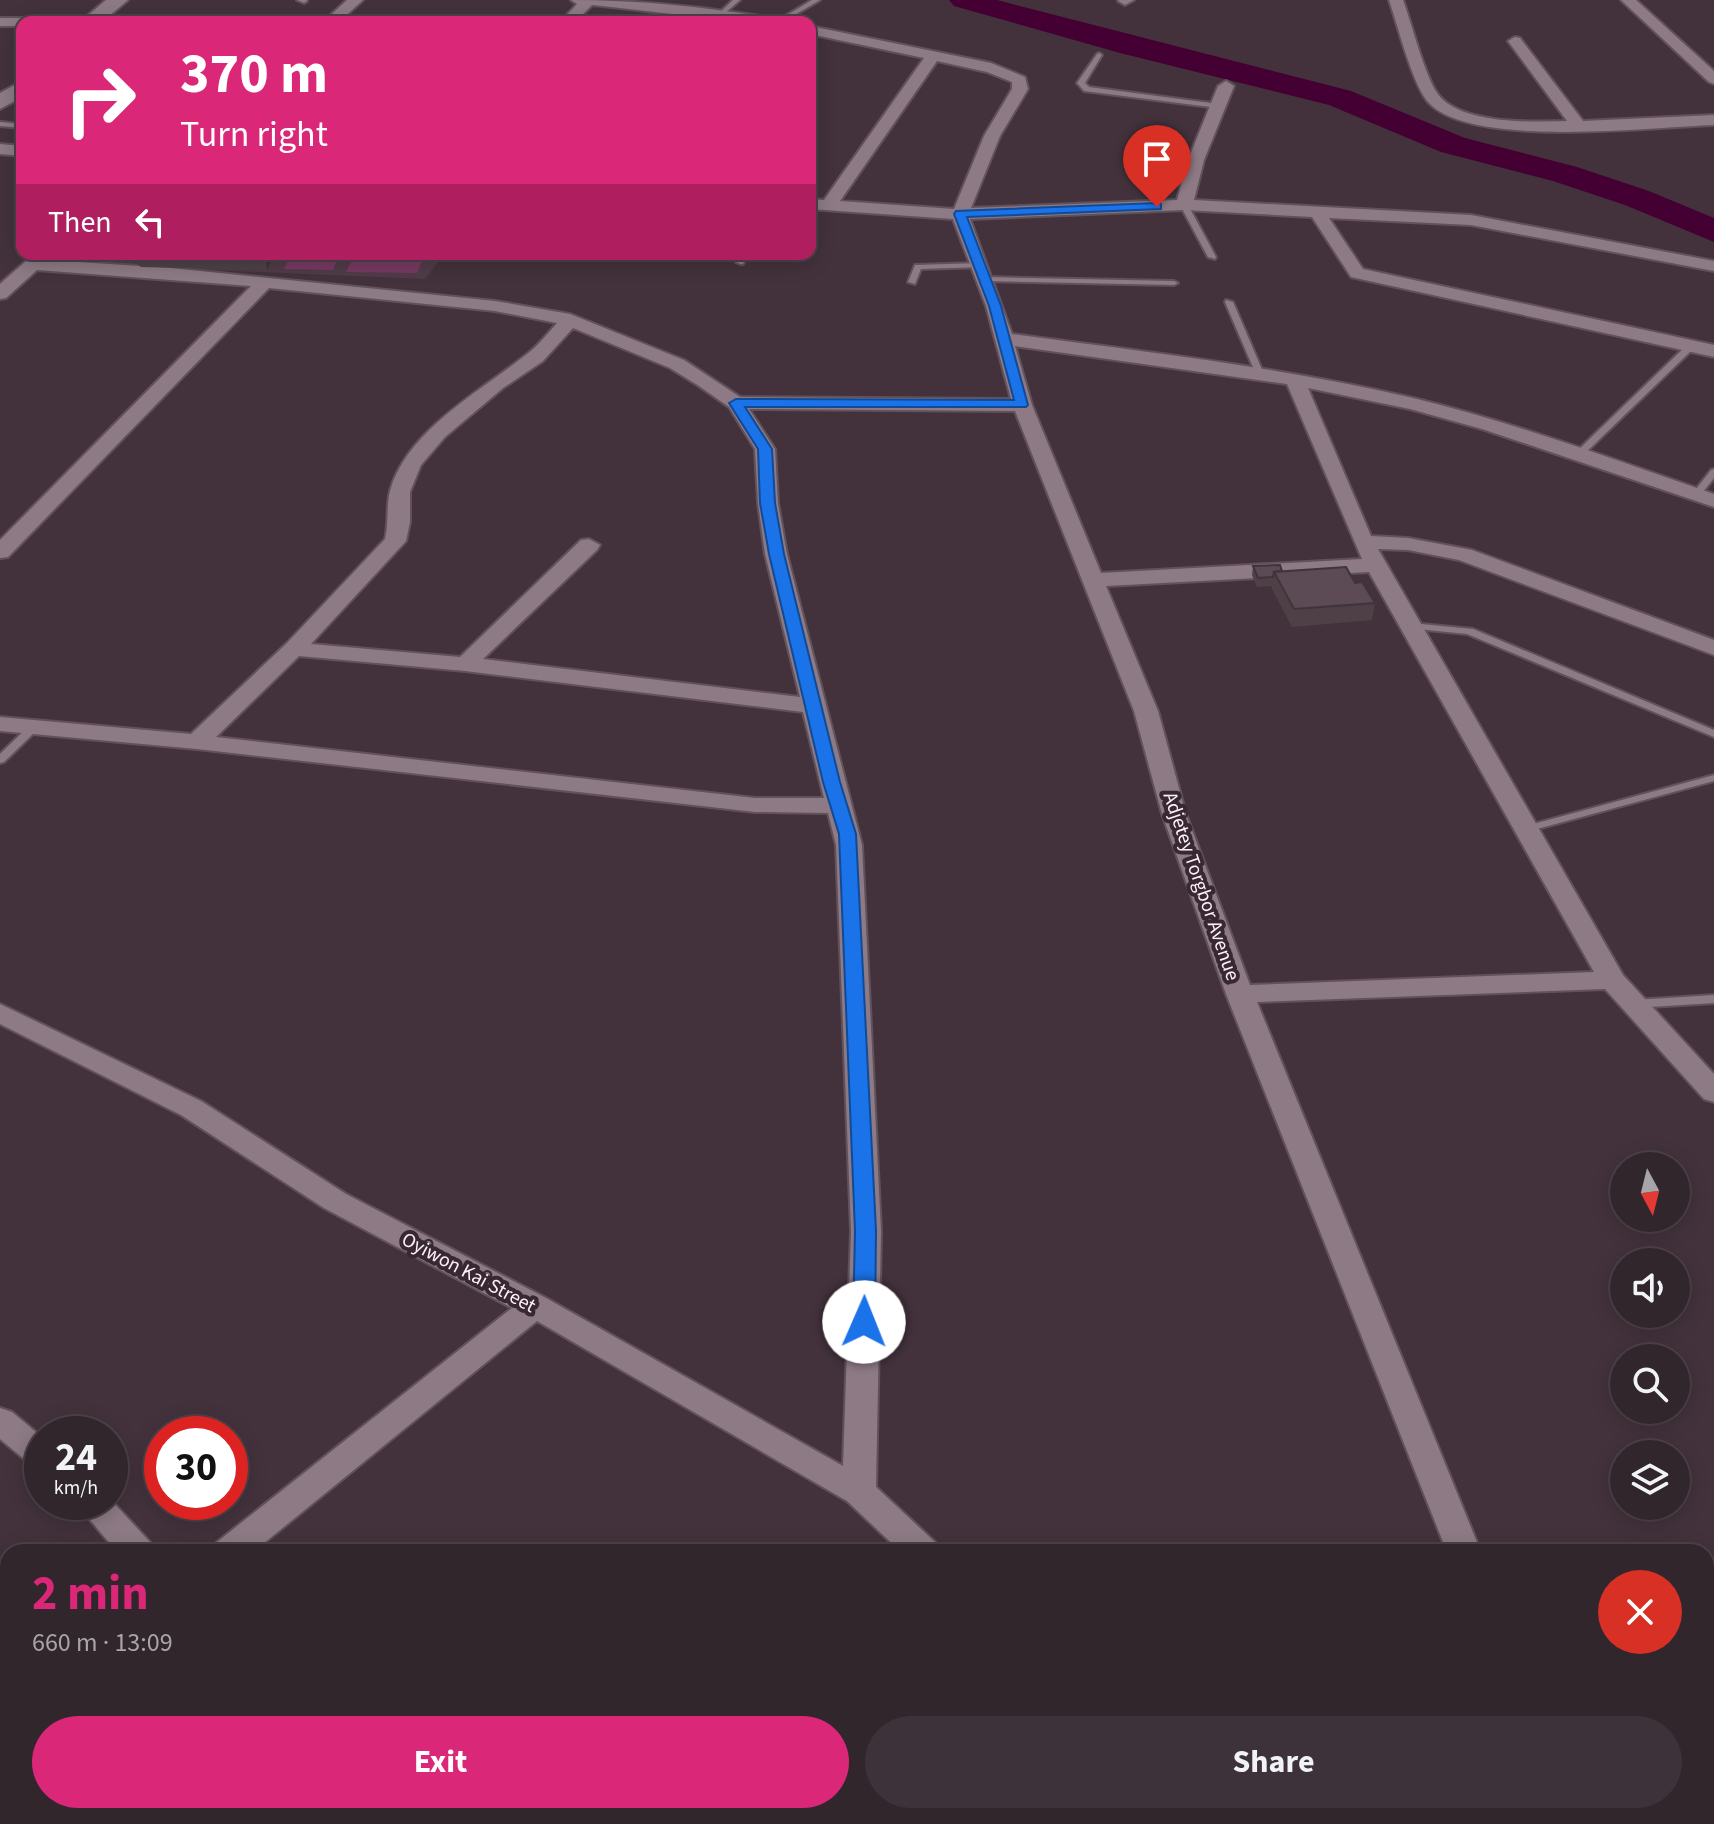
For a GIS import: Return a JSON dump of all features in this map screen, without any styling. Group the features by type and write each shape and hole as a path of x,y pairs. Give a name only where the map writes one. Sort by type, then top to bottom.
{"main road":[{"path":"98,16 118,0"},
{"path":"116,16 136,0"}],"street":[{"path":"337,16 356,0"},
{"path":"578,0 734,16"},
{"path":"1396,0 1429,93 1439,106 1455,114 1495,123 1578,125 1714,120"},
{"path":"1628,0 1714,79"},
{"path":"573,16 589,1"},
{"path":"816,31 1000,70 1020,80 1020,89 992,136 960,214"},
{"path":"1515,41 1578,125"},
{"path":"829,205 933,56"},
{"path":"1184,205 1196,160 1226,86"},
{"path":"816,204 960,214 1184,205 1471,220 1714,266"},
{"path":"1317,212 1357,273 1714,351"},
{"name":"Adjetey Torgbor Avenue","path":"960,214 1006,339 1022,405 1146,711 1174,814 1240,994 1461,1544"},
{"path":"0,294 38,260"},
{"path":"48,260 495,306 570,320 677,364 736,403 765,449 768,503 776,554 849,845 866,1231 859,1492"},
{"path":"0,552 263,284"},
{"path":"197,742 294,649 395,541 400,522 400,492 412,464 438,433 496,384 536,357 570,320"},
{"path":"1006,339 1295,379 1465,418 1705,498"},
{"path":"1295,379 1363,542 1612,980 1714,1092"},
{"path":"736,403 1022,405"},
{"path":"1363,542 1408,544 1464,555 1714,648"},
{"path":"465,664 589,545"},
{"path":"1093,580 1376,565"},
{"path":"294,649 465,664 814,706"},
{"path":"0,724 197,742 755,805 838,806"},
{"path":"1240,994 1612,980"},
{"name":"Oyiwon Kai Street","path":"0,1013 191,1108 335,1201 660,1375 859,1492 914,1544"},
{"path":"239,1544 535,1306"},
{"path":"0,1421 24,1440"},
{"path":"109,1520 131,1544"}],"lane":[{"path":"721,14 737,0"},
{"path":"780,16 817,0"},
{"path":"1099,55 1081,83 1087,89 1218,106"},
{"path":"1184,205 1212,257"},
{"path":"912,282 918,267 1174,283"},
{"path":"1229,302 1259,372"},
{"path":"1577,456 1691,346"},
{"path":"1705,498 1714,472"},
{"path":"1411,626 1469,631 1714,734"},
{"path":"0,760 34,727"},
{"path":"1526,829 1714,778"},
{"path":"1634,1004 1714,999"}],"shaded area":[{"path":"83,260 439,260 425,279 91,265"},
{"path":"288,260 337,260 333,270 284,269"},
{"path":"352,260 422,260 417,273 346,272"}],"building":[{"path":"1280,565 1282,571 1274,572 1273,577 1258,578 1253,566"},
{"path":"1346,567 1355,583 1362,582 1375,603 1294,609 1274,572"}],"waterway":[{"path":"964,0 1340,98 1453,145 1565,174 1637,198 1714,231"}],"route":[{"path":"864,1322 866,1231 848,834 831,782 776,554 768,503 765,449 736,403 1022,405 1006,339 960,214 1157,207"}]}
